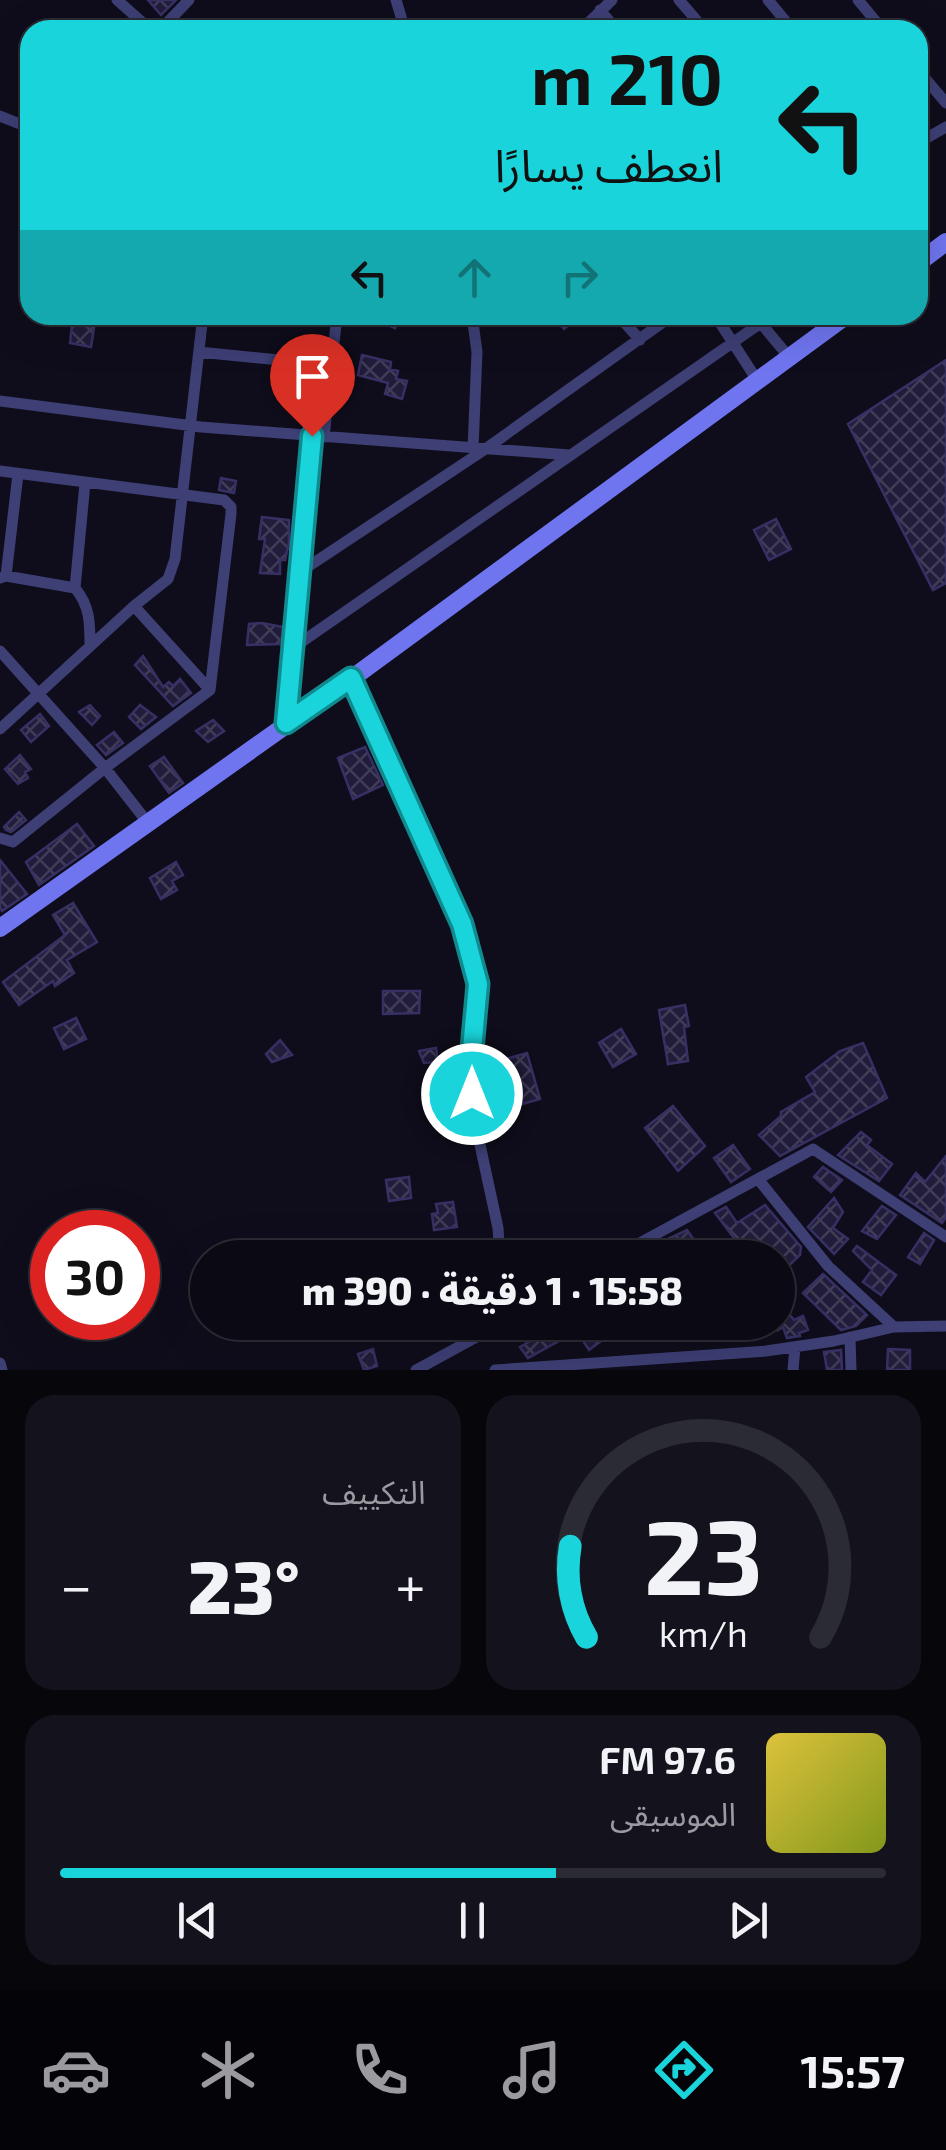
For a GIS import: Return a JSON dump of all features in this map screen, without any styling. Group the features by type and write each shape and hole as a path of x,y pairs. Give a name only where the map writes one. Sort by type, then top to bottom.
{"main road":[{"path":"0,928 351,678 833,325"}],"street":[{"path":"118,0 140,20"},
{"path":"170,20 189,0"},
{"path":"591,20 612,0"},
{"path":"679,0 696,20"},
{"path":"768,0 785,20"},
{"path":"858,0 875,20"},
{"path":"600,10 608,20"},
{"path":"928,82 946,103"},
{"path":"0,729 168,579 174,568 202,325"},
{"path":"286,723 300,572 336,325"},
{"path":"473,325 478,450"},
{"path":"627,325 640,340"},
{"path":"300,572 660,325"},
{"path":"723,325 757,380"},
{"path":"293,648 734,342 752,325"},
{"path":"763,325 789,357"},
{"path":"198,352 330,364"},
{"path":"0,402 190,426 570,455"},
{"path":"0,471 224,500 230,507 210,690 13,842 0,838"},
{"path":"18,474 3,577 75,588"},
{"path":"85,483 75,588 86,603 90,646"},
{"path":"134,606 210,690"},
{"path":"0,651 105,768 148,823"},
{"path":"351,678 446,884 462,924 478,984 470,1071 474,1117 498,1240"},
{"path":"645,1240 813,1149 946,1237"},
{"path":"758,1179 828,1266 894,1327"},
{"path":"495,1370 795,1346 894,1327 946,1326"},
{"path":"850,1337 851,1370"},
{"path":"416,1370 470,1340"},
{"path":"793,1370 795,1346"}],"building":[{"path":"148,0 176,0 161,15"},
{"path":"72,325 94,325 91,347 70,343"},
{"path":"362,355 391,362 390,369 398,371 396,379 407,381 402,399 385,394 388,383 358,375"},
{"path":"946,360 946,583 933,590 848,424"},
{"path":"221,478 236,481 234,493 219,490"},
{"path":"262,517 289,520 289,542 285,560 280,560 280,574 260,573 265,539 259,539"},
{"path":"776,519 791,549 769,560 754,530"},
{"path":"249,624 283,627 281,644 247,645"},
{"path":"143,656 163,687 169,682 173,686 180,679 191,693 173,706 135,665"},
{"path":"90,705 100,716 92,725 79,712"},
{"path":"140,705 156,717 141,729 129,717"},
{"path":"40,714 49,726 31,742 21,730"},
{"path":"213,720 224,731 208,742 196,731"},
{"path":"114,732 123,743 106,755 97,745"},
{"path":"365,747 383,785 353,799 338,758"},
{"path":"20,755 31,769 25,772 28,778 18,784 5,769"},
{"path":"164,757 183,783 169,793 150,766"},
{"path":"19,812 26,820 11,832 6,830 4,827"},
{"path":"77,824 94,846 39,885 26,862"},
{"path":"0,860 27,894 2,911 0,908"},
{"path":"176,862 183,875 172,881 177,890 161,899 150,878"},
{"path":"73,903 97,942 67,960 74,973 55,986 53,981 19,1005 3,982 65,935 53,915"},
{"path":"383,991 420,991 419,1013 383,1014"},
{"path":"685,1005 688,1061 668,1064 659,1010"},
{"path":"76,1018 86,1039 64,1049 54,1028"},
{"path":"621,1029 636,1054 613,1067 599,1043"},
{"path":"280,1040 292,1055 272,1062 266,1054"},
{"path":"863,1043 887,1098 780,1156 759,1135 781,1112 815,1092 806,1077 840,1051"},
{"path":"436,1048 438,1062 424,1063 419,1051"},
{"path":"527,1053 540,1099 509,1108 502,1086 488,1086 488,1064"},
{"path":"457,1095 462,1116 442,1120 440,1107 446,1107 446,1096"},
{"path":"673,1106 705,1146 678,1171 645,1128"},
{"path":"861,1132 871,1140 867,1145 892,1164 879,1181 838,1155"},
{"path":"733,1145 750,1169 731,1182 714,1158"},
{"path":"946,1156 946,1217 942,1223 900,1195 916,1173 925,1182"},
{"path":"823,1167 842,1180 831,1192 814,1177"},
{"path":"409,1177 411,1198 389,1201 386,1180"},
{"path":"834,1198 843,1212 833,1228 848,1239 834,1254 808,1227"},
{"path":"453,1202 457,1227 434,1230 432,1214 438,1213 436,1204"},
{"path":"765,1205 795,1240 735,1240 715,1213 726,1207 737,1223"},
{"path":"882,1206 896,1215 877,1239 862,1231"},
{"path":"687,1230 694,1240 666,1240"},
{"path":"924,1233 934,1240 920,1264 908,1257"},
{"path":"795,1240 801,1247 795,1260"},
{"path":"857,1246 896,1275 881,1295 863,1282 872,1270 853,1251"},
{"path":"823,1274 867,1315 856,1326 841,1330 803,1293"},
{"path":"803,1316 808,1330 795,1337 795,1320"},
{"path":"532,1340 561,1340 528,1358 520,1347"},
{"path":"582,1340 603,1340 589,1350"},
{"path":"373,1349 377,1366 364,1370 358,1354"},
{"path":"888,1349 910,1350 910,1370 887,1370"},
{"path":"841,1350 842,1370 827,1370 824,1352"}],"route":[{"path":"312,436 286,723 351,678 462,924 478,984 470,1071 472,1094"}]}
